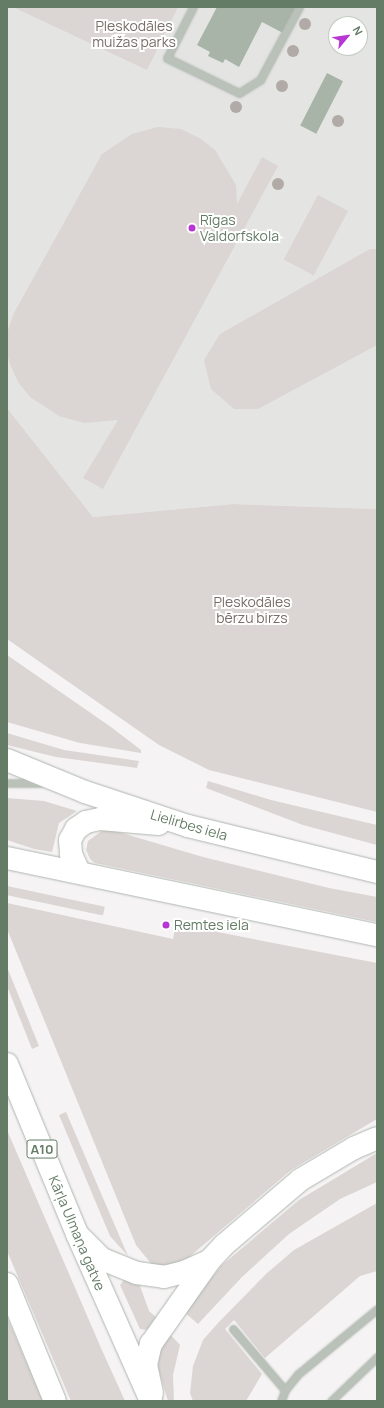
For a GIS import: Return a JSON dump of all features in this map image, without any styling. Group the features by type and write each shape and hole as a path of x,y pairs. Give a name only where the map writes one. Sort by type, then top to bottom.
{"main road":[{"name":"Lielirbes iela","path":"7,760 85,792 188,826 377,872"},
{"path":"79,872 71,854 70,840 76,829 86,822 100,819 188,826"},
{"path":"7,858 375,935"},
{"name":"Kārļa Ulmaņa gatve","path":"7,1064 77,1234 151,1401"},
{"path":"154,1401 146,1365 151,1344 210,1260 224,1245 300,1180 354,1148 377,1138"},
{"path":"77,1234 102,1259 137,1274 164,1277 184,1272 210,1260"},
{"path":"7,1284 55,1401"}],"street":[{"path":"193,7 167,58 239,93 260,80 299,7"},
{"path":"7,783 44,783 85,792"},
{"path":"281,1401 285,1390 298,1374 377,1309"},
{"path":"233,1329 285,1390"},
{"path":"331,1401 377,1357"}],"shaded area":[{"name":"Rīgas Valdorfskola","path":"7,7 377,7 377,509 233,504 93,517 7,408"}],"green space":[{"name":"Pleskodāles muižas parks","path":"13,7 178,7 147,70"},
{"path":"158,127 181,129 201,139 215,150 236,185 237,204 262,157 278,166 103,489 83,478 118,420 84,423 59,416 30,397 18,382 10,364 7,353 7,333 14,313 102,154 132,134"},
{"path":"318,195 348,211 314,275 284,259"},
{"path":"370,249 377,249 377,345 258,409 234,409 211,389 204,360 220,334"},
{"name":"Pleskodāles bērzu birzs","path":"7,408 93,517 233,504 377,509 377,812 209,770 159,745 7,639"},
{"path":"7,655 111,727 141,750 141,753 80,743 7,722"},
{"path":"7,733 64,750 139,761 137,768 56,757 7,745"},
{"path":"208,781 271,800 377,825 377,845 303,825 206,788"},
{"path":"7,798 44,801 77,811 59,823 52,852 34,849 7,840"},
{"path":"103,830 115,831 203,857 329,888 377,897 377,922 95,863 90,859 86,850 88,841"},
{"path":"7,886 105,907 103,916 7,895"},
{"path":"7,903 173,939 176,924 377,963 377,1119 291,1170 188,1258 164,1267 153,1266 136,1245 7,929"},
{"path":"7,967 39,1046 32,1049 7,986"},
{"path":"66,1112 128,1256 110,1236 59,1115"},
{"path":"7,1130 125,1401 71,1401 7,1251"},
{"path":"377,1153 377,1182 340,1199 289,1234 242,1277 198,1324 184,1312 221,1266 299,1200"},
{"path":"377,1203 377,1271 360,1276 265,1358 234,1320 225,1329 262,1374 246,1401 193,1401 190,1393 193,1366 203,1340 218,1323 266,1274 294,1250"},
{"path":"124,1280 139,1283 149,1311 156,1317 147,1330 140,1329 120,1285"},
{"path":"7,1317 43,1401 7,1401"},
{"path":"168,1332 180,1345 173,1375 174,1401 168,1401 158,1368 159,1356"}],"building":[{"path":"217,7 296,7 283,33 262,22 239,67 225,59 223,63 208,56 210,52 197,45"},
{"path":"327,73 343,81 316,134 300,126"}],"place":[{"name":"Rīgas Valdorfskola","path":"192,228"},
{"name":"Remtes iela","path":"166,925"}]}
